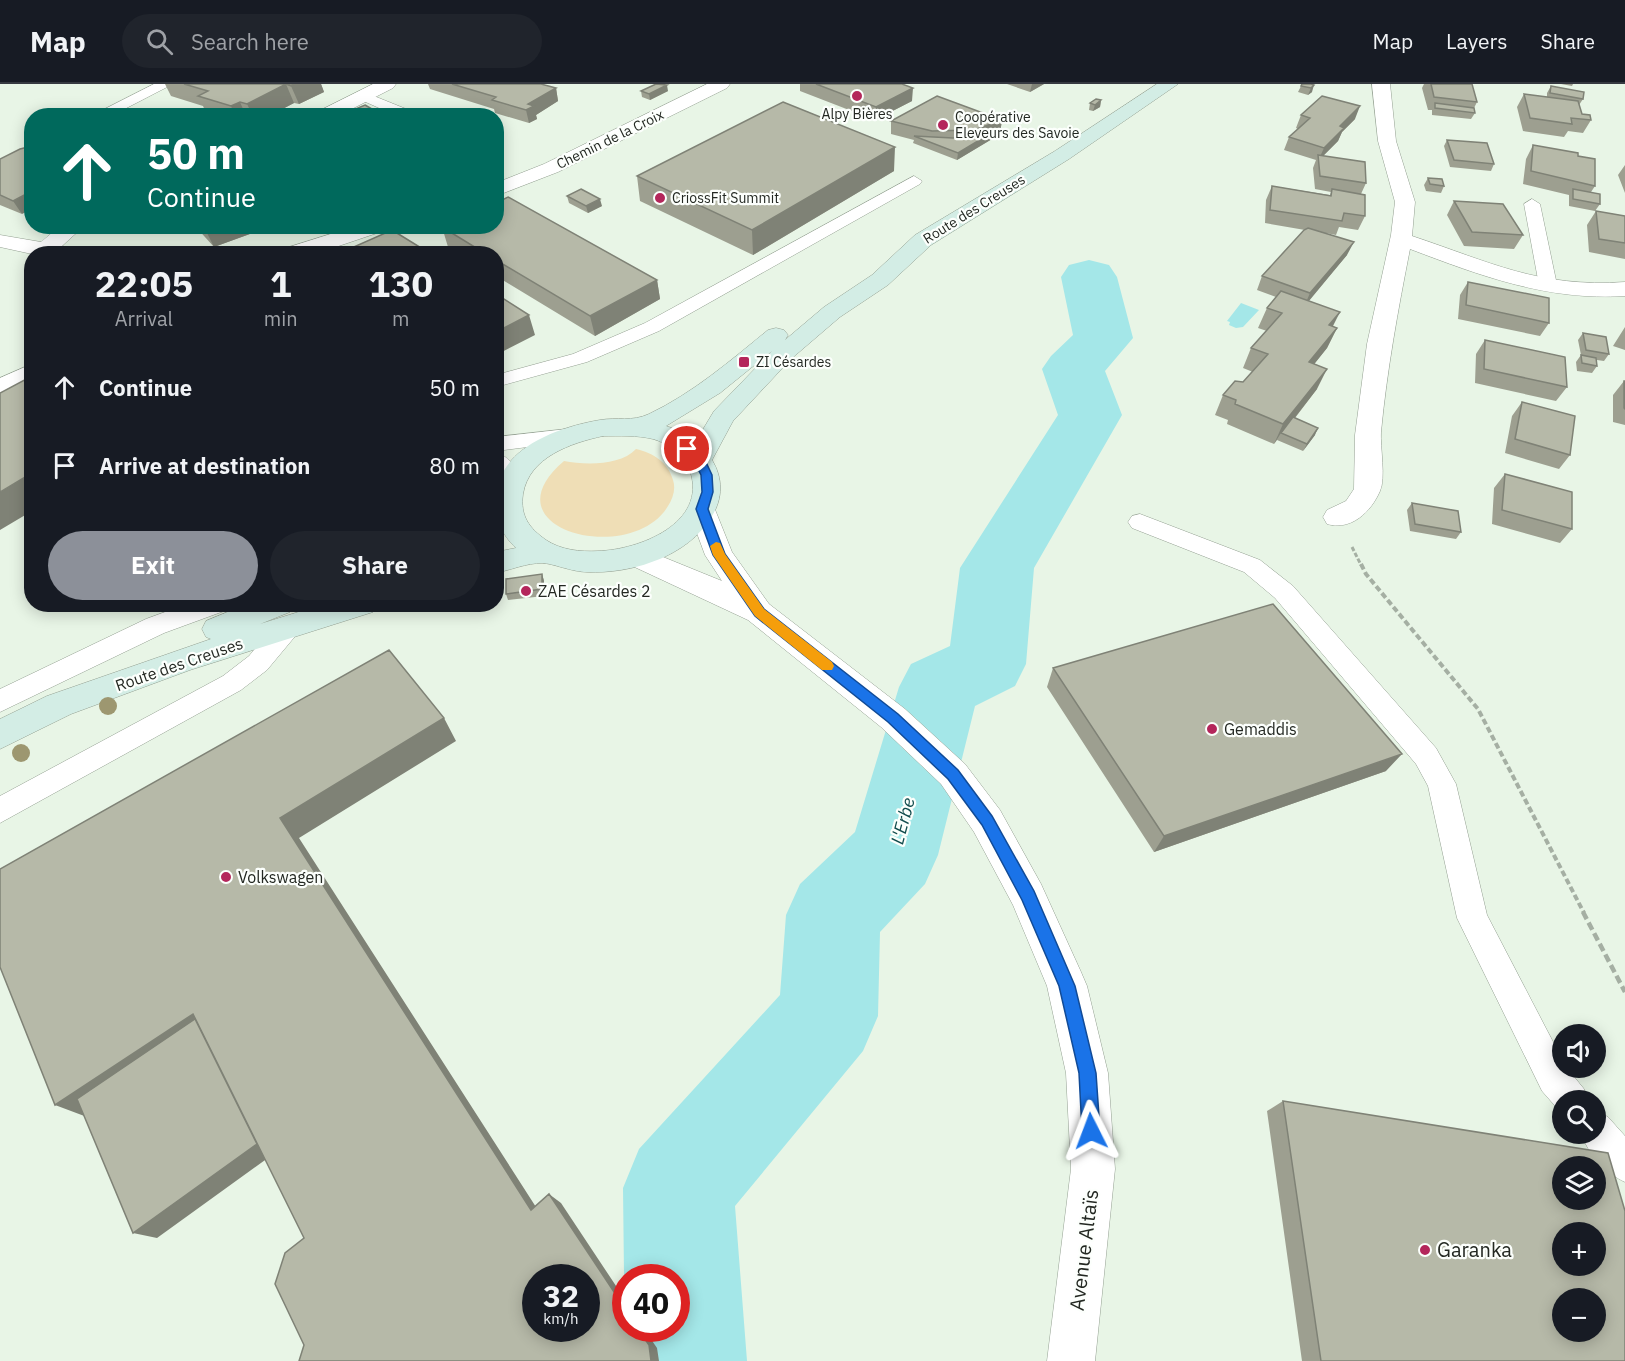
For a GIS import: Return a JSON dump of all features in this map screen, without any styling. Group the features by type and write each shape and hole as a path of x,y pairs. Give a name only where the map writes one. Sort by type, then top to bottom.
{"main road":[{"name":"Route des Creuses","path":"699,459 723,417 782,354 832,312 880,280 923,240 1062,155 1170,84"},
{"path":"638,428 664,418 704,394 813,306 863,272 923,240"},
{"path":"603,428 638,428 674,438 699,459 707,475 708,492 702,509 692,524 658,549 612,561 588,562 565,559 544,552 524,539 512,523 505,500 524,464 543,448 567,436 603,428"},
{"path":"504,561 544,552"},
{"name":"Route des Creuses","path":"0,735 59,705 180,661 284,616 310,612"}],"street":[{"path":"339,108 387,84"},
{"name":"Chemin de la Croix","path":"504,187 551,168 722,84"},
{"path":"1337,517 1356,508 1368,489 1368,435 1379,344 1401,239 1405,202 1387,141 1381,84"},
{"path":"50,246 65,234"},
{"path":"316,246 354,234"},
{"path":"1401,239 1515,280 1606,291 1625,289"},
{"path":"0,241 29,246"},
{"path":"0,388 24,374"},
{"path":"702,509 719,555 759,612"},
{"path":"636,556 759,612"},
{"name":"Avenue Altaïs","path":"759,612 893,718 953,774 987,821 1028,896 1067,986 1087,1073 1093,1169 1071,1361"}],"lane":[{"path":"115,108 166,84"},
{"path":"364,96 392,108"},
{"path":"504,379 580,358 652,327 914,181"},
{"path":"1532,204 1548,285"},
{"path":"504,443 567,436"},
{"path":"504,467 505,500"},
{"path":"1140,522 1252,566 1284,592 1426,756 1442,783 1472,918 1554,1079 1563,1090"},
{"path":"0,701 155,626 193,612"},
{"path":"0,810 232,683 258,663 284,616"},
{"path":"1606,1141 1625,1164"}],"path":[{"path":"1337,517 1366,574 1478,709 1625,992"}],"shaded area":[{"path":"636,449 664,463 674,483 674,493 668,506 650,524 625,534 598,537 572,532 552,522 541,506 544,485 564,461 602,463 621,459"}],"water":[{"path":"1241,303 1259,310 1243,327 1236,328 1229,325 1230,322 1227,321"}],"building":[{"path":"184,84 286,84 247,104 240,102 231,106 198,96 208,91"},
{"path":"452,84 541,84 556,88 528,104 534,106 526,110 492,100 496,97"},
{"path":"656,84 667,85 649,94 641,91"},
{"path":"816,84 902,84 913,88 876,107"},
{"path":"1302,84 1314,85 1311,88 1301,86"},
{"path":"1431,84 1472,84 1477,102 1434,97"},
{"path":"1551,86 1584,92 1583,99 1550,93"},
{"path":"1524,94 1578,101 1582,114 1590,115 1591,120 1571,118 1572,124 1530,118"},
{"path":"937,96 1002,120 974,130 932,131 891,121"},
{"path":"1322,96 1360,106 1340,126 1344,128 1324,148 1289,137 1310,118 1301,115"},
{"path":"1096,99 1101,100 1095,105 1090,103"},
{"path":"783,102 895,147 752,230 637,176"},
{"path":"1435,103 1474,108 1475,113 1435,108"},
{"path":"993,132 958,153 914,136 953,138"},
{"path":"1447,140 1487,143 1494,164 1454,160"},
{"path":"1533,145 1578,153 1578,156 1595,159 1595,186 1531,171"},
{"path":"24,148 24,195 13,201 0,195 0,159"},
{"path":"1318,155 1365,162 1366,183 1320,176"},
{"path":"1428,178 1442,179 1444,186 1430,184"},
{"path":"1272,186 1331,196 1332,189 1365,195 1365,216 1344,213 1342,221 1270,210"},
{"path":"581,189 600,199 586,206 567,196"},
{"path":"1573,189 1600,194 1600,204 1573,199"},
{"path":"508,197 657,280 590,316 504,265 504,246 473,246 453,234 504,234 504,199"},
{"path":"1454,201 1503,204 1523,235 1472,232"},
{"path":"1596,211 1625,216 1625,243 1599,239"},
{"path":"1308,228 1354,242 1310,293 1262,276 1304,230"},
{"path":"383,234 398,234 418,246 356,246"},
{"path":"1468,282 1549,298 1549,323 1466,305"},
{"path":"1281,291 1340,312 1329,325 1337,328 1309,362 1327,369 1283,424 1235,404 1236,400 1223,395 1235,381 1243,382 1268,354 1251,348 1282,313 1267,308"},
{"path":"504,299 529,315 504,328"},
{"path":"1583,333 1606,337 1609,354 1586,350"},
{"path":"1485,340 1565,357 1567,387 1484,369"},
{"path":"1581,355 1596,358 1597,366 1582,363"},
{"path":"24,380 24,478 0,492 0,393"},
{"path":"1625,381 1625,409 1624,408"},
{"path":"1522,402 1575,416 1570,455 1515,439"},
{"path":"1293,417 1318,428 1307,444 1281,433"},
{"path":"1505,474 1572,492 1572,529 1502,510"},
{"path":"1412,503 1458,511 1461,532 1415,524"},
{"path":"542,574 542,589 506,594 506,579"},
{"name":"Gemaddis","path":"1273,604 1402,754 1164,836 1053,668"},
{"path":"389,650 444,718 280,818 531,1210 549,1194 595,1264 522,1264 522,1342 600,1342 600,1271 612,1289 612,1342 647,1342 651,1361 299,1361 304,1345 275,1284 285,1253 304,1238 193,1014 55,1105 0,967 0,869"},
{"path":"195,1019 257,1144 133,1233 77,1099"},
{"name":"Garanka","path":"1283,1101 1608,1153 1625,1211 1625,1361 1321,1361"}],"waterway":[{"name":"L'Erbe","path":"686,1361 678,1188 828,1016 833,915 893,855 939,687 987,664 997,568 1090,415 1073,369 1103,338 1089,277"}],"slow traffic":[{"path":"716,546 719,555 759,612 827,666"}],"place":[{"name":"Alpy Bières","path":"857,96"},
{"name":"Coopérative Eleveurs des Savoie","path":"943,125"},
{"name":"CriossFit Summit","path":"660,198"},
{"name":"ZI Césardes","path":"744,362"},
{"name":"ZAE Césardes 2","path":"526,591"},
{"name":"Gemaddis","path":"1212,729"},
{"name":"Volkswagen","path":"226,877"},
{"name":"Garanka","path":"1425,1250"}],"route":[{"path":"687,449 699,459 707,475 708,492 702,509 719,555 759,612 893,718 953,774 987,821 1028,896 1067,986 1087,1073 1091,1131"}]}
